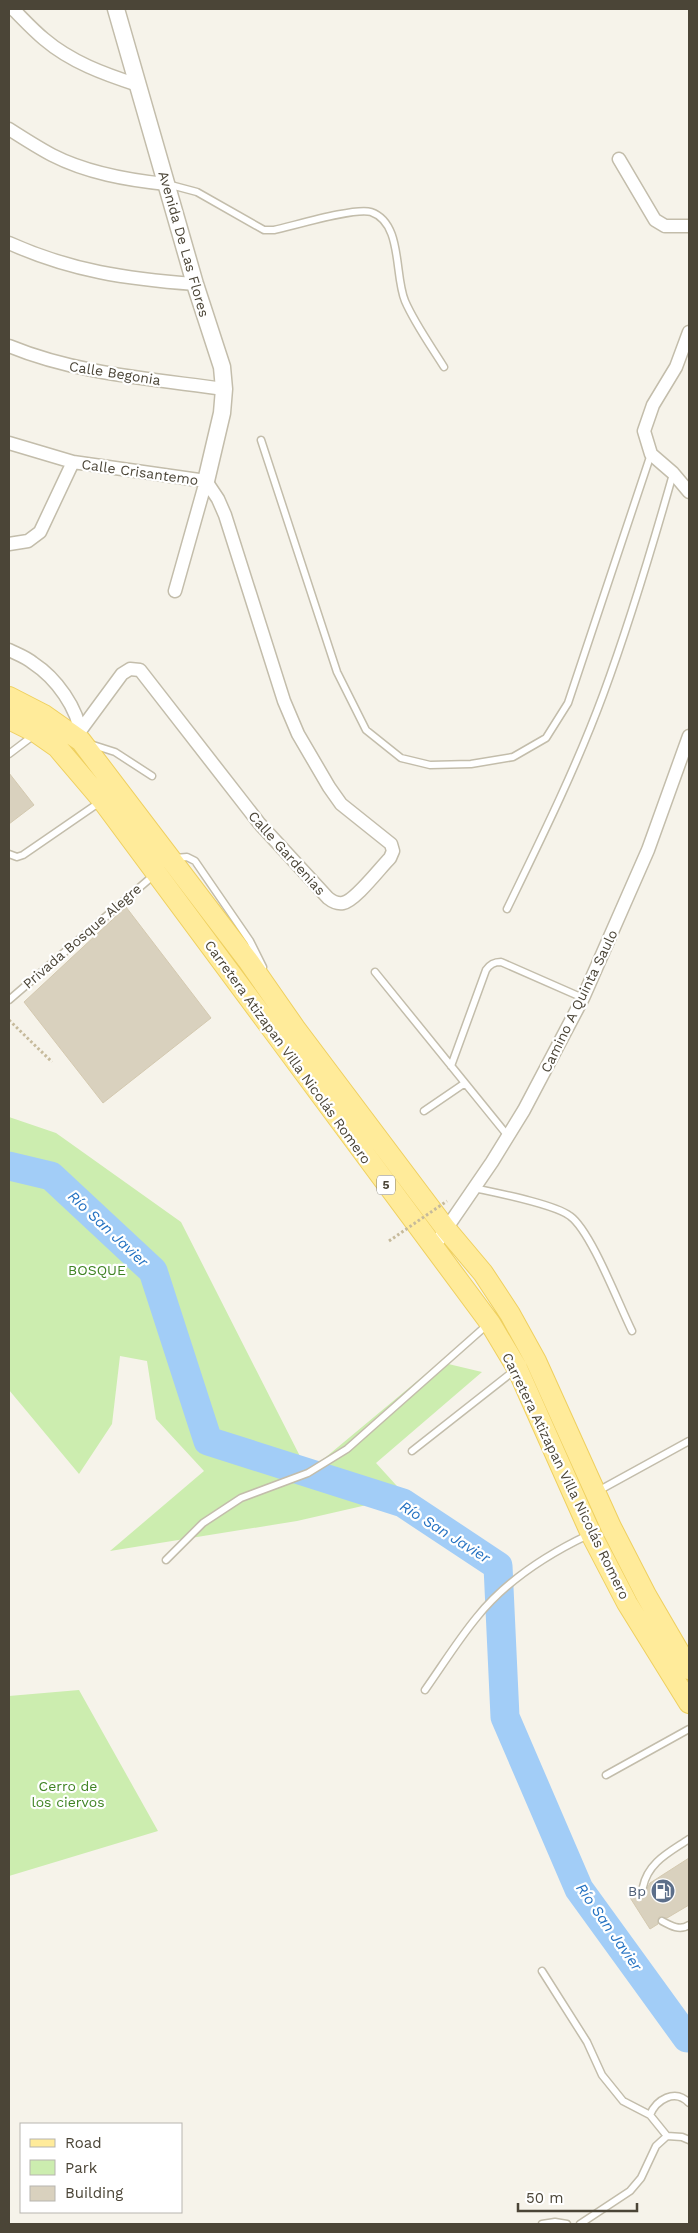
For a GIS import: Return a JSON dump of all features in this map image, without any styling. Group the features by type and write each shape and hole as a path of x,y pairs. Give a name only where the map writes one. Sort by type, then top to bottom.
{"main road":[{"name":"Carretera Atizapan Villa Nicolás Romero","path":"9,697 81,736 164,866 432,1248 473,1280 510,1314 536,1361 595,1493 646,1595 689,1669"},
{"name":"Carretera Atizapan Villa Nicolás Romero","path":"9,719 37,732 57,747 102,800 164,866 249,962 294,1028 446,1229 473,1280 490,1323 517,1368 591,1534 627,1603 689,1704"}],"street":[{"path":"13,9 44,39 79,63 108,75 138,84"},
{"name":"Avenida De Las Flores","path":"116,9 195,284 222,367 224,389 222,413 206,482"},
{"path":"9,129 52,155 91,170 129,180 166,184"},
{"path":"619,159 655,220 666,226 689,226"},
{"path":"9,243 37,256 67,266 107,275 195,284"},
{"path":"689,332 676,366 653,405 644,431 652,454 673,473 689,492"},
{"name":"Calle Begonia","path":"9,346 66,365 120,375 224,389"},
{"name":"Calle Crisantemo","path":"9,443 73,462 206,482"},
{"path":"9,544 28,541 40,532 73,462"},
{"path":"175,591 206,482"},
{"name":"Calle Gardenias","path":"81,736 122,674 130,669 140,670 259,824 328,898 336,903 345,903 353,898 390,858 393,851 391,844 341,804 298,734 284,701 225,515 218,499 206,482"},
{"path":"9,650 33,662 56,682 71,706 81,736"},
{"name":"Camino A Quinta Saulo","path":"432,1248 474,1188 524,1110 583,998 648,850 689,736"}],"lane":[{"path":"166,184 197,192 264,230 274,230 354,212 370,212 384,220 393,234 405,300 444,367"},
{"path":"262,440 337,672 366,730 402,758 430,765 471,764 513,757 546,738 568,704 652,454"},
{"path":"507,909 558,804 603,696 641,585 673,473"},
{"path":"9,754 37,732"},
{"path":"81,736 115,752 152,776"},
{"path":"9,854 18,857 23,855 102,800"},
{"name":"Privada Bosque Alegre","path":"9,1000 164,866"},
{"path":"451,1066 486,970 490,964 501,962 583,998"},
{"path":"375,972 508,1136"},
{"path":"424,1111 465,1083"},
{"path":"474,1188 550,1207 570,1216 585,1233 632,1331"},
{"path":"166,1560 203,1523 241,1498 308,1473 347,1449 490,1323"},
{"path":"412,1451 517,1368"},
{"path":"595,1493 689,1441"},
{"path":"424,1690 477,1617 500,1592 556,1550 591,1534"},
{"path":"606,1775 689,1729"},
{"path":"643,1887 645,1875 654,1863 689,1839"},
{"path":"662,1922 673,1927 686,1927 689,1925"},
{"path":"542,1971 587,2042 602,2075 623,2101 650,2115 668,2136"},
{"path":"650,2115 654,2106 662,2098 680,2097 689,2103"},
{"path":"682,2137 689,2131"},
{"path":"580,2224 630,2191 641,2178 656,2146 668,2136 682,2137 689,2140"},
{"path":"542,2224 555,2222 567,2224"}],"path":[{"path":"9,1020 52,1062"},
{"path":"389,1241 446,1201"}],"green space":[{"name":"BOSQUE","path":"9,1117 56,1133 181,1222 308,1472 440,1362 482,1372 376,1463 406,1496 297,1521 110,1551 204,1471 156,1419 147,1361 120,1356 112,1424 79,1474 9,1390"},
{"name":"Cerro de los ciervos","path":"79,1690 158,1831 9,1876 9,1696"}],"building":[{"path":"9,773 34,805 9,824"},
{"path":"126,907 211,1018 103,1103 24,1002"},
{"name":"Bp","path":"689,1858 689,1905 667,1918 659,1917 658,1924 650,1929 629,1896 639,1889 642,1892 646,1891 650,1883"}],"waterway":[{"name":"Río San Javier","path":"9,1166 51,1176 153,1271 208,1441 403,1503 498,1566 505,1717 579,1889 687,2038 689,2037"}],"place":[{"name":"Bp","path":"663,1891"}]}
